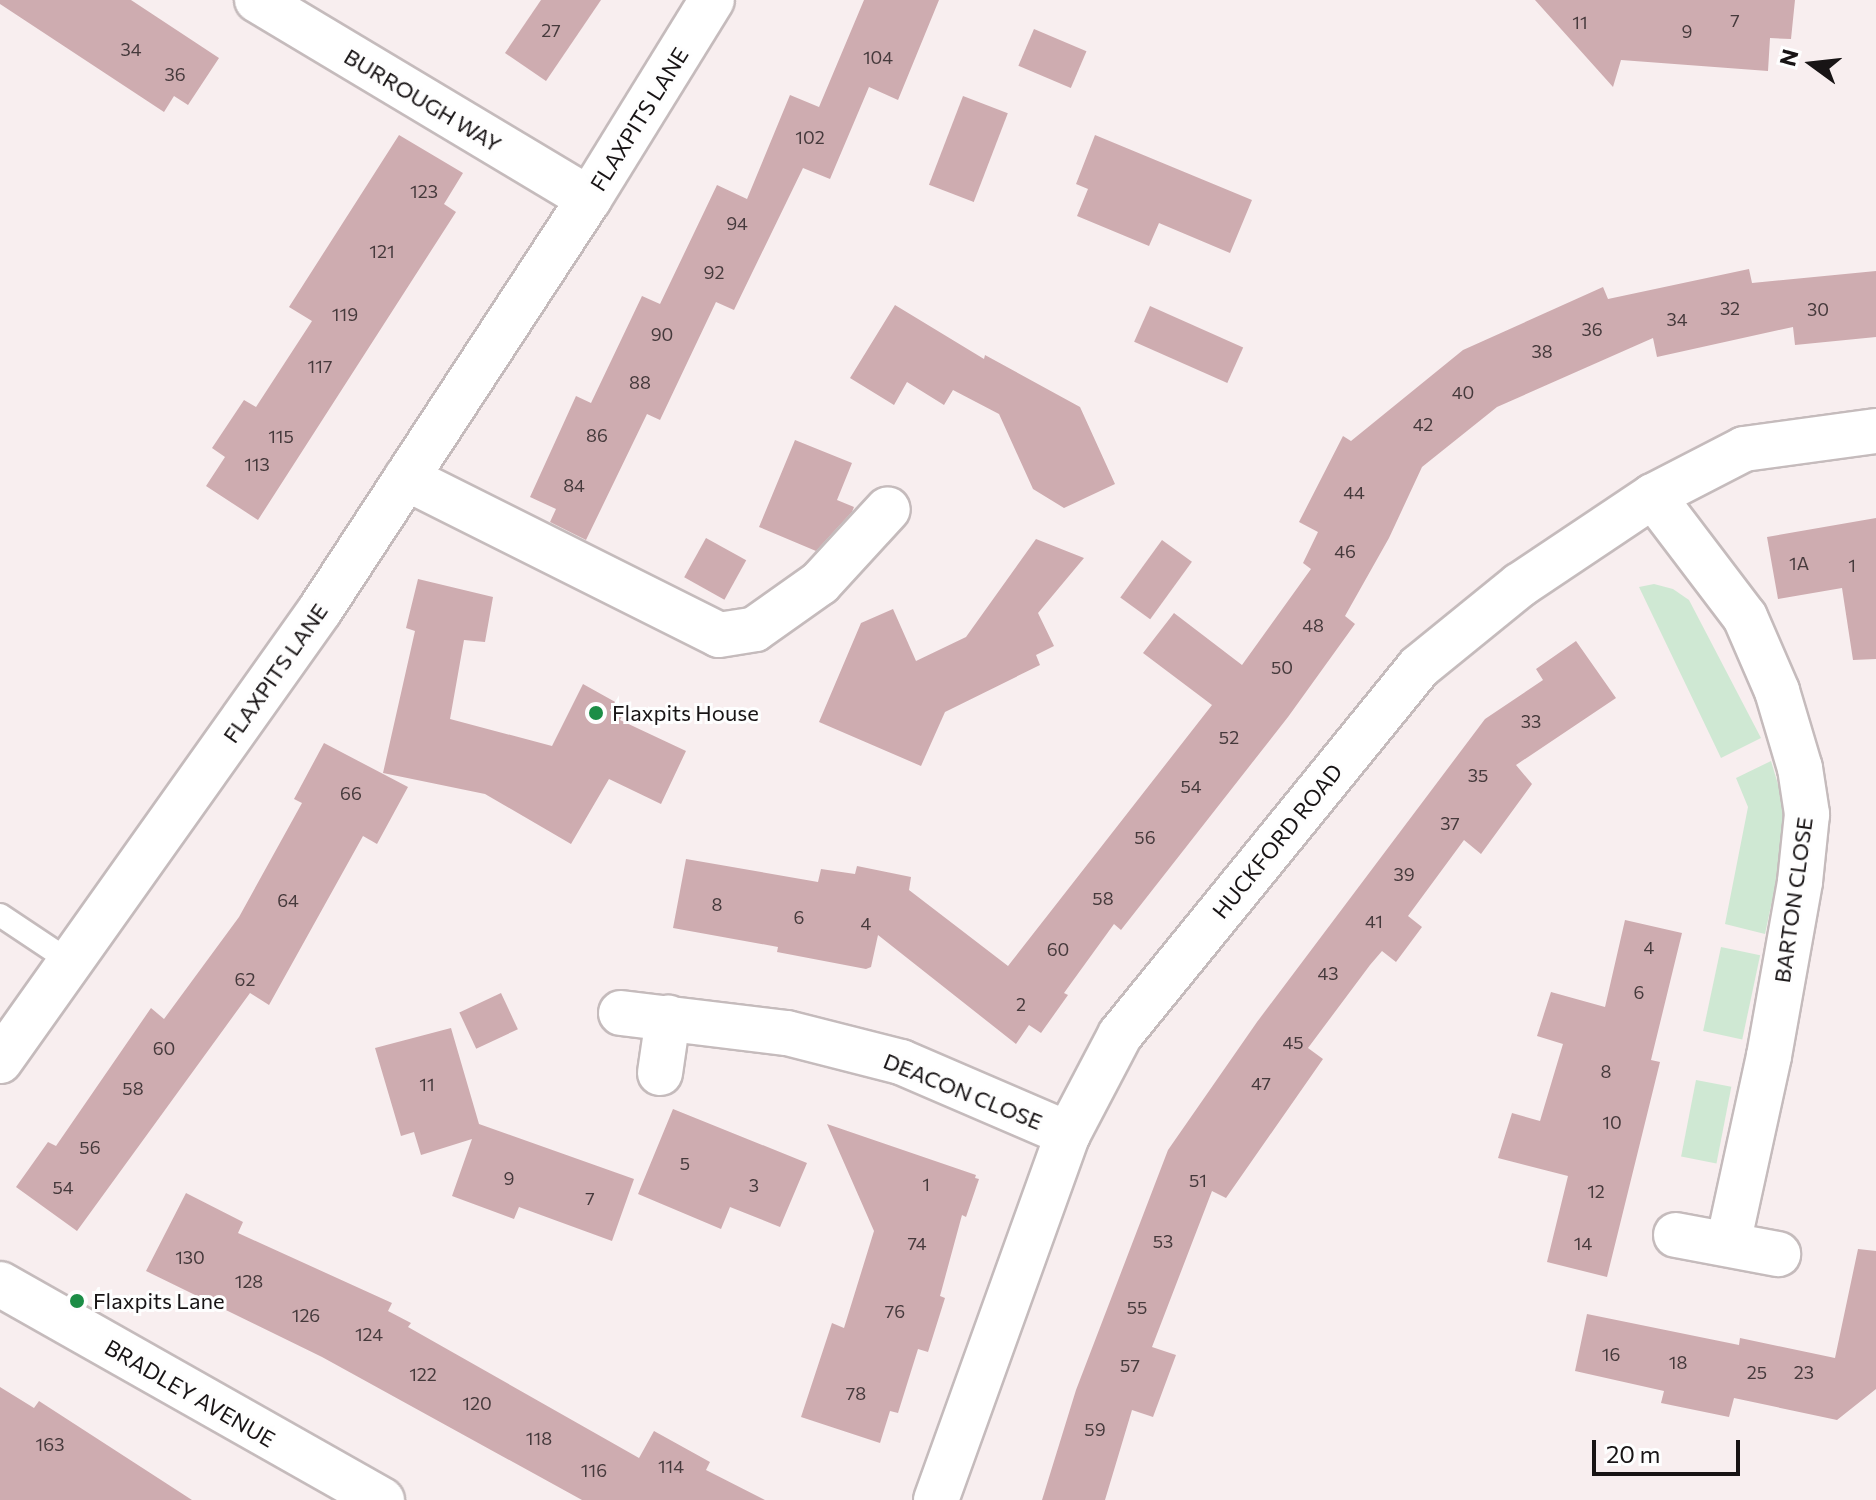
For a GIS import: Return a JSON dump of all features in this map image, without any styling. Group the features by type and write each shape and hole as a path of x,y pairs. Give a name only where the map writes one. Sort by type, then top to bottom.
{"street":[{"name":"BURROUGH WAY","path":"257,0 589,199"},
{"name":"FLAXPITS LANE","path":"0,1061 320,610 589,199 712,0"},
{"name":"HUCKFORD ROAD","path":"936,1500 1068,1134 1120,1035 1419,667 1520,585 1653,496 1744,449 1876,431"},
{"path":"406,478 719,635 755,629 820,583 888,509"},
{"name":"BARTON CLOSE","path":"1653,496 1745,617 1777,691 1800,768 1807,814 1800,882 1772,1042 1728,1244"},
{"name":"DEACON CLOSE","path":"621,1013 787,1033 901,1062 1068,1134"},
{"path":"660,1073 668,1018"},
{"path":"1676,1235 1778,1254"},
{"name":"BRADLEY AVENUE","path":"0,1284 382,1500"}],"lane":[{"path":"0,915 72,963"}],"green space":[{"path":"1654,584 1673,589 1689,600 1761,738 1721,758 1639,587"},
{"path":"1771,761 1789,821 1765,934 1725,924 1748,807 1736,778"},
{"path":"1721,947 1760,955 1742,1039 1703,1031"},
{"path":"1696,1080 1731,1087 1716,1163 1681,1157"}],"building":[{"path":"0,0 131,0 219,58 188,105 174,96 164,112 0,4"},
{"path":"541,0 601,0 546,81 505,53"},
{"path":"864,0 939,0 898,100 869,87 830,179 803,168 734,310 716,302 660,420 647,414 586,540 550,522 556,509 530,497 576,396 591,403 642,296 660,304 717,185 747,199 790,95 819,107"},
{"path":"1535,0 1795,0 1791,39 1770,38 1768,71 1621,60 1613,87"},
{"path":"1034,29 1086,51 1071,88 1018,66"},
{"path":"963,96 1008,113 974,202 929,185"},
{"path":"399,135 463,173 444,204 456,212 258,520 206,486 225,457 212,448 244,400 256,407 312,321 289,307"},
{"path":"1095,135 1252,200 1230,253 1159,223 1149,246 1077,216 1088,189 1076,184"},
{"path":"1749,269 1752,283 1876,271 1876,337 1795,345 1793,327 1657,357 1653,338 1497,407 1422,467 1389,538 1345,616 1355,624 1288,717 1121,930 1114,924 1064,993 1068,995 1041,1033 1029,1025 1016,1044 878,935 871,967 866,969 777,952 778,947 673,928 686,859 818,882 821,869 855,874 857,866 911,877 909,890 1008,966 1212,705 1143,653 1174,613 1242,665 1311,569 1303,563 1318,532 1299,522 1343,436 1351,441 1463,350 1603,287 1608,299"},
{"path":"895,305 984,359 985,355 1080,407 1115,484 1064,508 1033,489 999,414 953,390 944,405 907,382 894,405 850,378"},
{"path":"1150,306 1243,347 1227,383 1134,342"},
{"path":"795,440 852,463 837,500 854,507 852,512 816,551 759,527"},
{"path":"1876,518 1876,659 1853,660 1842,588 1778,599 1767,537"},
{"path":"706,538 746,560 724,600 684,577"},
{"path":"1036,539 1084,558 1038,613 1054,646 1036,655 1040,665 945,712 921,766 819,722 861,623 893,609 916,661 966,637"},
{"path":"1162,540 1192,562 1150,619 1120,597"},
{"name":"Flaxpits House","path":"418,579 493,597 485,642 464,640 450,719 552,746 583,684 626,708 620,720 686,751 661,804 609,779 571,844 485,794 383,773 415,631 406,628"},
{"path":"1576,641 1616,698 1516,765 1532,784 1481,854 1464,840 1408,916 1422,927 1396,962 1382,951 1370,965 1308,1048 1323,1059 1226,1198 1212,1191 1152,1347 1176,1355 1153,1417 1132,1410 1105,1500 1042,1500 1076,1390 1168,1150 1257,1022 1485,719 1543,680 1536,669"},
{"path":"324,743 408,787 377,844 363,836 269,1005 250,993 77,1231 16,1187 48,1142 56,1146 151,1008 164,1019 239,917 302,803 294,799"},
{"path":"1625,920 1682,933 1651,1060 1660,1062 1607,1277 1547,1262 1568,1176 1498,1158 1512,1113 1540,1121 1563,1044 1537,1036 1551,992 1605,1007"},
{"path":"501,993 518,1029 476,1049 459,1012"},
{"path":"451,1028 479,1124 634,1179 612,1241 519,1207 514,1219 452,1196 472,1139 421,1155 414,1132 401,1136 375,1048"},
{"path":"673,1109 807,1163 780,1227 730,1207 721,1229 638,1194"},
{"path":"827,1124 976,1175 975,1178 979,1179 966,1217 962,1215 940,1296 945,1298 928,1352 918,1349 898,1413 890,1411 880,1443 801,1417 832,1323 844,1328 874,1231"},
{"path":"186,1193 243,1222 238,1233 392,1303 388,1311 411,1323 408,1327 639,1458 654,1431 710,1462 706,1470 765,1500 582,1500 322,1357 146,1271"},
{"path":"1858,1249 1876,1251 1876,1389 1837,1420 1734,1398 1729,1417 1661,1403 1664,1391 1575,1371 1587,1314 1739,1345 1740,1338 1835,1358"},
{"path":"0,1387 34,1408 39,1401 192,1500 0,1500"}],"place":[{"name":"Flaxpits House","path":"596,713"},
{"name":"Flaxpits Lane","path":"77,1301"}]}
